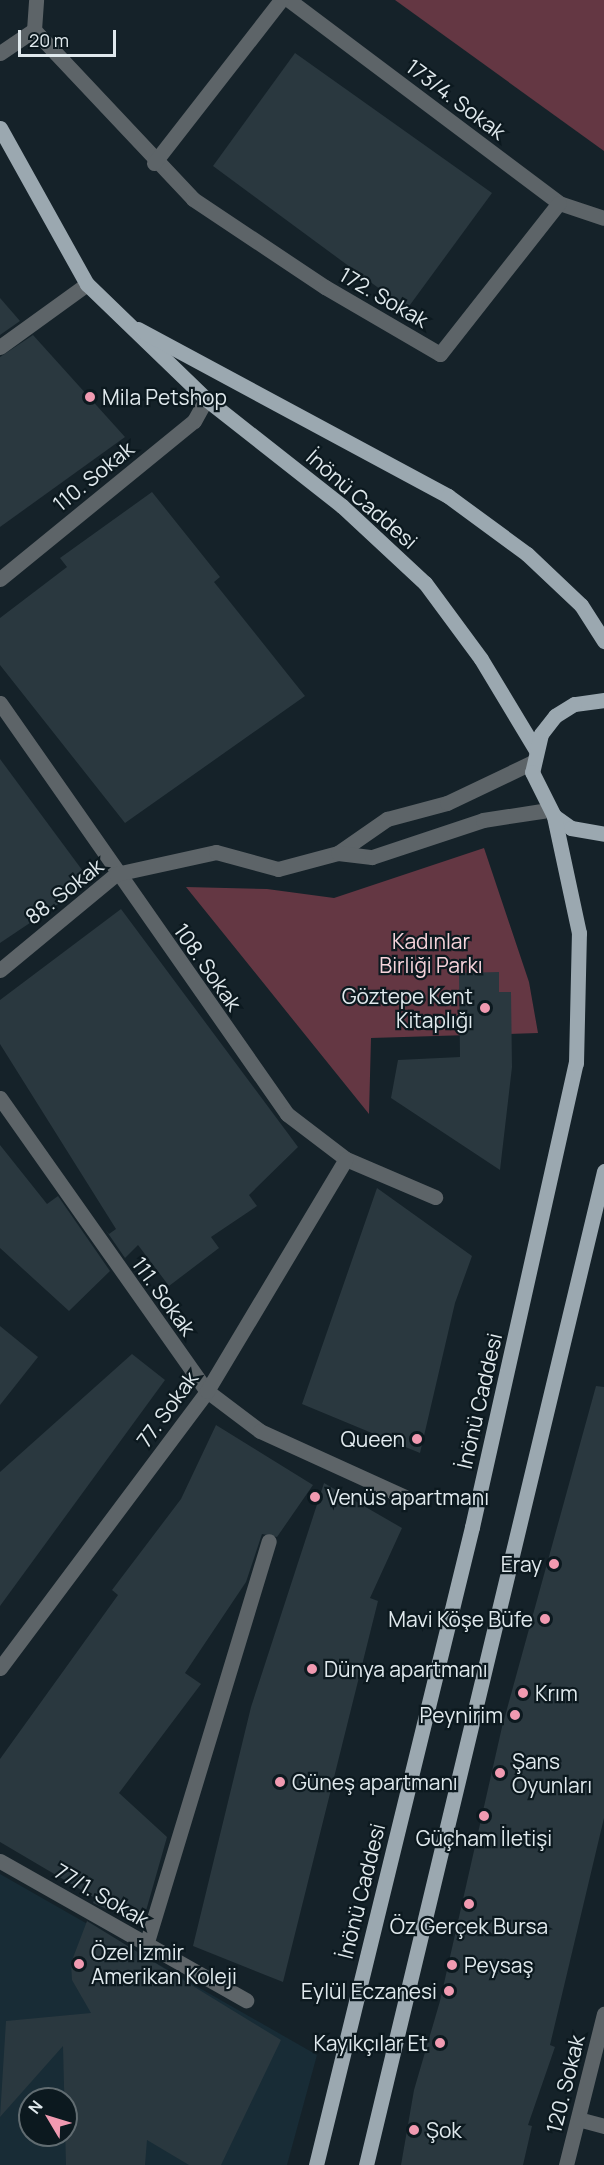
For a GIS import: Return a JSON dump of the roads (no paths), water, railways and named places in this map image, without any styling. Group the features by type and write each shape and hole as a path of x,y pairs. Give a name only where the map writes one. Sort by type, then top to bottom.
{"main road":[{"name":"İnönü Caddesi","path":"0,128 87,284 118,318 206,399 342,506 425,583 481,659 534,756 536,788 551,813 579,933 576,1064 472,1527 316,2165"},
{"name":"İnönü Caddesi","path":"118,318 448,496 535,561 581,605 604,641"},
{"path":"534,756 555,716 574,704 604,700"},
{"path":"551,813 571,828 604,834"},
{"path":"366,2165 604,1171"}],"street":[{"path":"0,53 34,30 36,0"},
{"path":"154,163 281,0"},
{"name":"173/4. Sokak","path":"290,0 559,203 604,218"},
{"name":"172. Sokak","path":"34,30 154,163 193,199 312,279 440,354 559,203"},
{"path":"0,347 87,284"},
{"name":"110. Sokak","path":"0,579 194,421 206,399"},
{"name":"108. Sokak","path":"0,703 116,874 287,1114 346,1159 435,1197"},
{"name":"88. Sokak","path":"0,970 116,874 216,852 278,869 338,853 387,819 447,803 534,756"},
{"name":"88. Sokak","path":"338,853 372,857 483,820 551,813"},
{"name":"111. Sokak","path":"0,1098 207,1391 260,1431 405,1497"},
{"name":"77. Sokak","path":"0,1668 207,1391 346,1159"},
{"path":"146,1945 269,1541"},
{"name":"77/1. Sokak","path":"0,1861 246,2000"},
{"name":"120. Sokak","path":"566,2165 604,2014"},
{"path":"578,2120 604,2126"}],"place":[{"name":"Mila Petshop","path":"90,397"},
{"name":"Göztepe Kent Kitaplığı","path":"485,1008"},
{"name":"Queen","path":"417,1439"},
{"name":"Venüs apartmanı","path":"315,1497"},
{"name":"Eray","path":"554,1564"},
{"name":"Mavi Köşe Büfe","path":"545,1619"},
{"name":"Dünya apartmanı","path":"312,1669"},
{"name":"Krım","path":"523,1693"},
{"name":"Peynirim","path":"515,1715"},
{"name":"Şans Oyunları","path":"500,1773"},
{"name":"Güneş apartmanı","path":"280,1782"},
{"name":"Güçham İletişi","path":"484,1816"},
{"name":"Öz Gerçek Bursa","path":"469,1904"},
{"name":"Özel İzmir Amerikan Koleji","path":"79,1964"},
{"name":"Peysaş","path":"452,1965"},
{"name":"Eylül Eczanesi","path":"449,1991"},
{"name":"Kayıkçılar Et","path":"440,2043"},
{"name":"Şok","path":"414,2130"}],"park label":[{"name":"Kadınlar Birliği Parkı","path":"431,953"}]}
